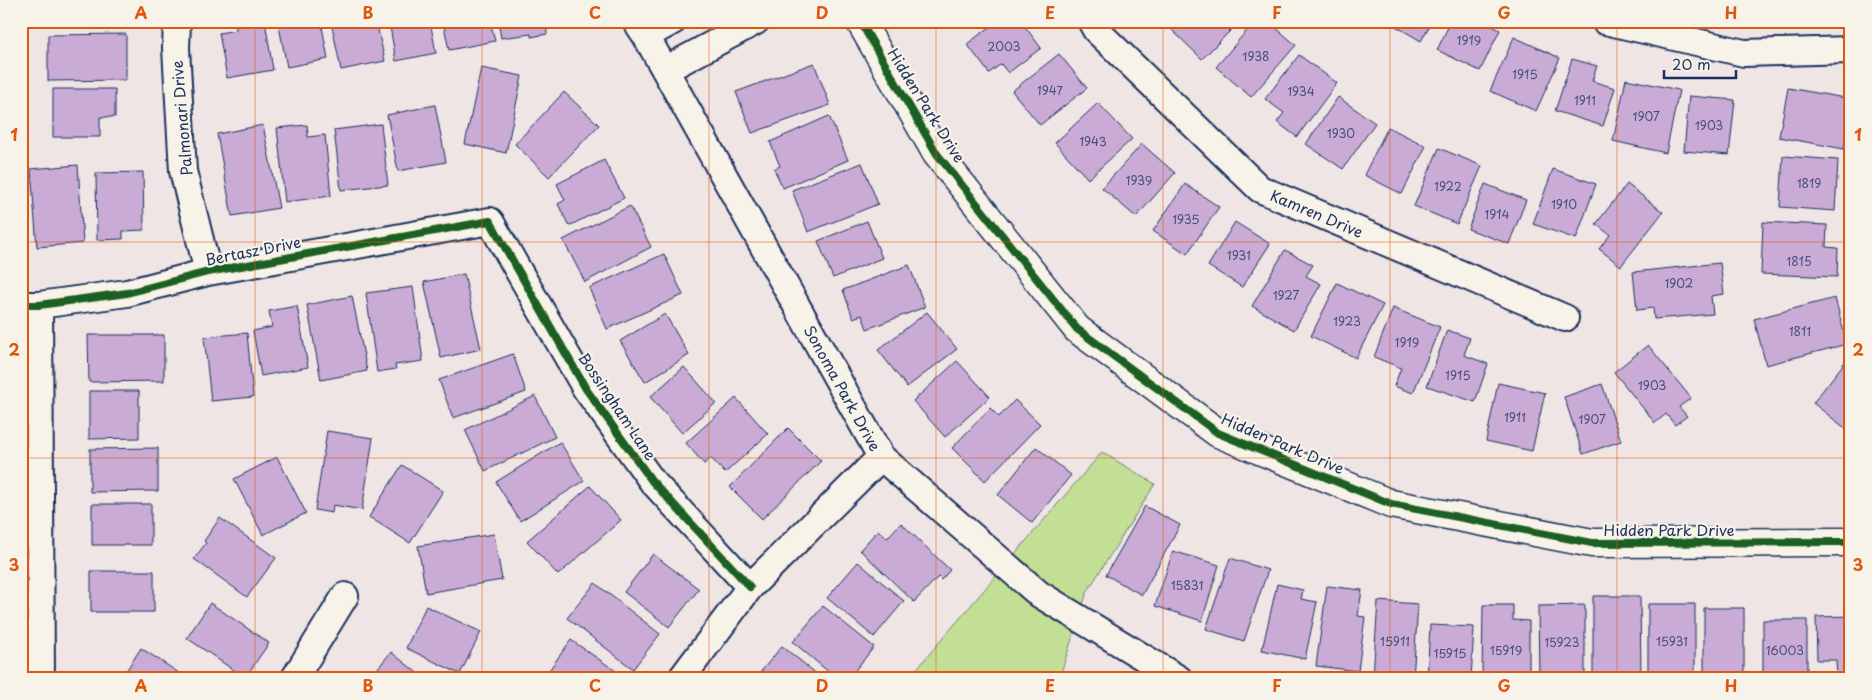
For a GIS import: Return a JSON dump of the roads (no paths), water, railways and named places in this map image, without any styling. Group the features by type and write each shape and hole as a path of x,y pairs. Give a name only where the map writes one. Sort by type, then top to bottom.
{"street":[{"name":"Palmonari Drive","path":"177,21 176,48 184,171 208,272"},
{"path":"641,29 673,21"},
{"path":"665,70 756,21"},
{"name":"Hidden Park Drive","path":"860,21 938,154 1077,329 1218,433 1391,504 1592,543 1851,542"},
{"path":"1605,21 1744,53 1851,50"},
{"name":"Kamren Drive","path":"1098,24 1260,189 1565,318"},
{"name":"Sonoma Park Drive","path":"641,29 882,457 1039,594 1179,679"},
{"name":"Bertasz Drive","path":"30,305 127,293 208,272 490,221"},
{"name":"Bossingham Lane","path":"490,221 586,389 652,481 750,587"},
{"path":"30,305 41,679"},
{"path":"681,679 750,587 882,457"},
{"path":"294,679 345,596"}]}
